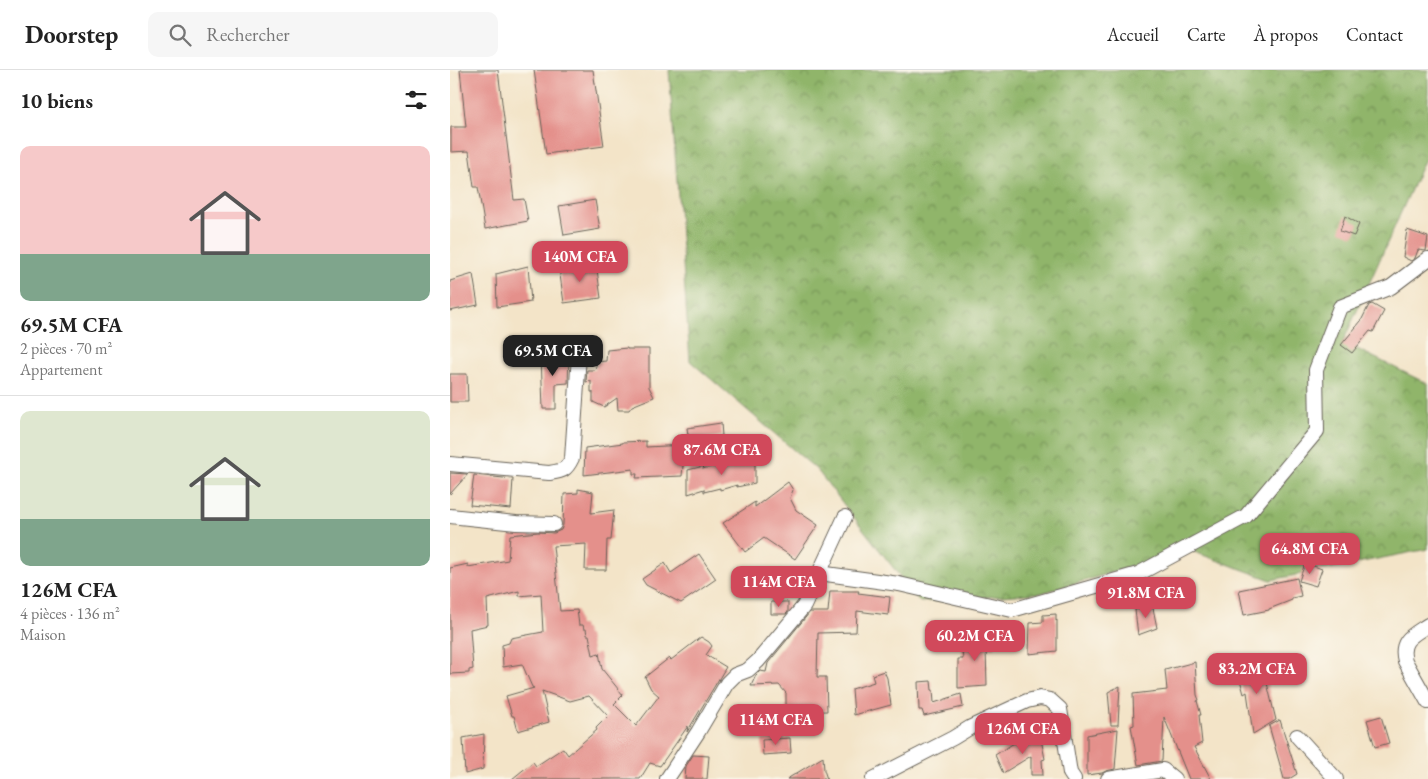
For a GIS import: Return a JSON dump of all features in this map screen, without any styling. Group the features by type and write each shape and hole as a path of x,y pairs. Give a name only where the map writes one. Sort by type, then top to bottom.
{"street":[{"path":"819,573 899,584 1012,610 1138,574 1246,516 1317,431 1316,370 1340,307 1392,287 1428,259"},
{"path":"450,464 549,473 561,472 568,466 572,458 579,355"},
{"path":"450,516 516,523 554,524"},
{"path":"667,779 727,683 735,675 748,670 758,662 804,606 845,517"},
{"path":"1428,624 1407,639 1403,645 1405,661 1428,702"},
{"path":"873,779 971,727 1027,701 1040,698 1050,700 1060,709 1070,773 1074,779"},
{"path":"1297,736 1336,779"},
{"path":"1108,779 1163,770 1174,779"}],"green space":[{"path":"669,70 1428,70 1428,152 1343,342 1428,384 1428,549 1271,580 1189,550 1042,593 920,602 817,470 690,361"}],"building":[{"path":"460,70 498,70 514,200 524,199 528,221 485,229 478,187 474,187 469,151 451,152 451,127 466,127"},
{"path":"534,70 593,70 604,146 546,154"},
{"path":"595,200 600,229 564,235 559,206"},
{"path":"1345,216 1359,224 1354,236 1340,231"},
{"path":"1407,230 1428,237 1426,251 1418,250 1415,258 1411,261 1403,257"},
{"path":"596,263 601,298 564,303 559,268"},
{"path":"528,266 531,302 497,307 496,274"},
{"path":"473,274 478,305 450,311 450,281"},
{"path":"1372,304 1384,311 1373,332 1370,331 1352,353 1341,345 1361,321 1369,305"},
{"path":"627,348 649,349 649,387 654,397 632,406 629,410 618,410 617,398 604,407 593,402 591,381 586,382 587,370 595,370 597,362 606,361 607,350"},
{"path":"541,355 569,355 568,383 556,384 556,409 543,409"},
{"path":"450,374 467,374 468,402 450,402"},
{"path":"721,423 722,436 689,441 687,428"},
{"path":"646,441 646,447 685,445 682,476 636,478 637,474 633,474 633,469 584,475 585,448 623,442"},
{"path":"755,458 755,483 704,492 704,489 688,494 688,470 704,466 703,469 719,464 719,466"},
{"path":"450,473 468,474 450,494"},
{"path":"474,475 513,479 511,509 470,505"},
{"path":"788,482 793,490 790,498 796,510 818,525 795,559 764,538 745,552 723,523 755,502 755,507"},
{"path":"578,489 593,492 591,513 614,510 611,540 607,540 606,570 585,570 586,544 553,546 560,611 577,610 579,625 583,625 587,635 589,635 593,655 599,653 602,669 623,695 614,704 636,726 659,696 651,689 645,677 669,658 671,660 701,637 712,646 706,655 726,667 687,732 688,726 660,766 650,763 640,779 512,779 533,762 536,766 563,748 568,755 597,730 596,728 608,716 589,696 570,701 542,691 549,722 518,731 506,696 534,688 522,664 503,667 502,645 509,643 511,638 543,632 541,594 519,596 519,591 487,599 488,625 470,629 473,669 469,670 469,673 450,674 450,568 468,564 468,567 508,560 510,535 538,532 554,533 561,530 563,525 564,494 578,493"},
{"path":"699,554 716,579 681,603 646,585 642,579 665,563 671,573"},
{"path":"1305,563 1322,569 1316,586 1299,581"},
{"path":"1297,578 1301,596 1292,598 1292,600 1269,610 1244,615 1239,590"},
{"path":"830,591 859,591 858,593 890,597 888,615 857,611 856,632 818,633 817,677 826,677 827,711 786,712 786,693 779,685 751,686 760,671 766,672 768,663 810,612 828,612"},
{"path":"771,602 788,602 788,612 786,614 771,614"},
{"path":"1152,603 1157,628 1138,635 1135,610"},
{"path":"1056,614 1057,651 1029,654 1030,623 1043,622 1043,615"},
{"path":"993,633 995,647 986,649 987,686 958,688 958,659 963,659 961,643"},
{"path":"1259,657 1276,720 1253,734 1247,692 1244,694 1237,669"},
{"path":"1195,662 1202,743 1194,747 1211,779 1189,779 1164,717 1162,761 1138,765 1131,726 1134,725 1133,694 1167,690 1165,670"},
{"path":"884,671 887,678 891,705 854,715 852,689 874,682 872,675"},
{"path":"931,681 934,703 961,694 963,707 924,716 922,710 919,710 918,682"},
{"path":"1120,686 1118,725 1111,725 1108,692"},
{"path":"1381,716 1389,743 1375,747 1367,720"},
{"path":"1280,720 1297,774 1289,779 1284,779 1269,726"},
{"path":"1118,729 1115,769 1087,775 1087,735"},
{"path":"484,734 483,769 465,774 463,738"},
{"path":"1030,734 1031,737 1042,737 1045,759 1042,760 1043,775 1031,775 1031,756 1003,773 995,755"},
{"path":"790,738 791,753 763,755 762,740"},
{"path":"693,755 709,756 707,779 685,779 686,766"},
{"path":"823,757 827,779 787,779"}]}
